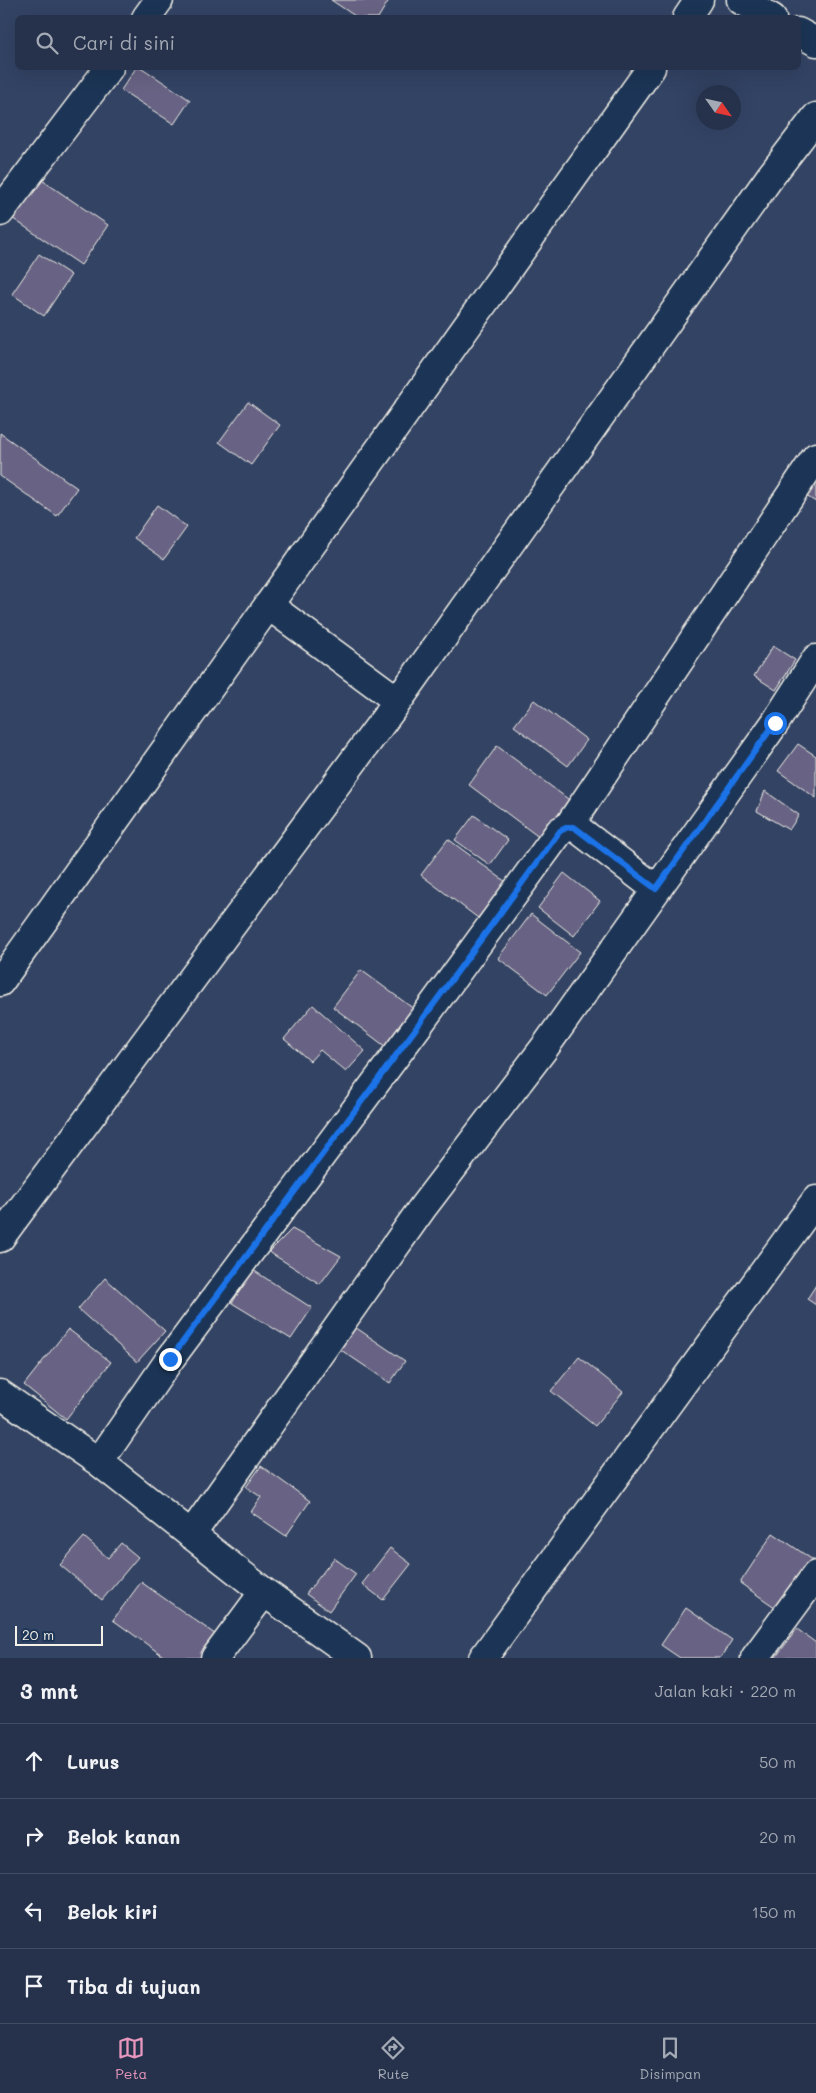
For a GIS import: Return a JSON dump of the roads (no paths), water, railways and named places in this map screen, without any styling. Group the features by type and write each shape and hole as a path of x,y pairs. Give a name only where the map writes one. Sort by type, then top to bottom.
{"street":[{"path":"148,15 159,0"},
{"path":"689,15 699,0"},
{"path":"741,0 767,15"},
{"path":"801,34 816,42"},
{"path":"0,212 106,70"},
{"path":"0,982 650,70"},
{"path":"0,1238 398,701 770,177 816,117"},
{"path":"568,827 816,457"},
{"path":"268,605 398,701"},
{"path":"190,1535 423,1207 545,1047 775,723 816,659"},
{"path":"99,1462 170,1359 417,1027 550,842 560,831 568,827 574,827 656,889"},
{"path":"483,1658 816,1200"},
{"path":"0,1394 99,1462 264,1592 357,1658"},
{"path":"755,1658 816,1576"},
{"path":"215,1658 264,1592"}]}
